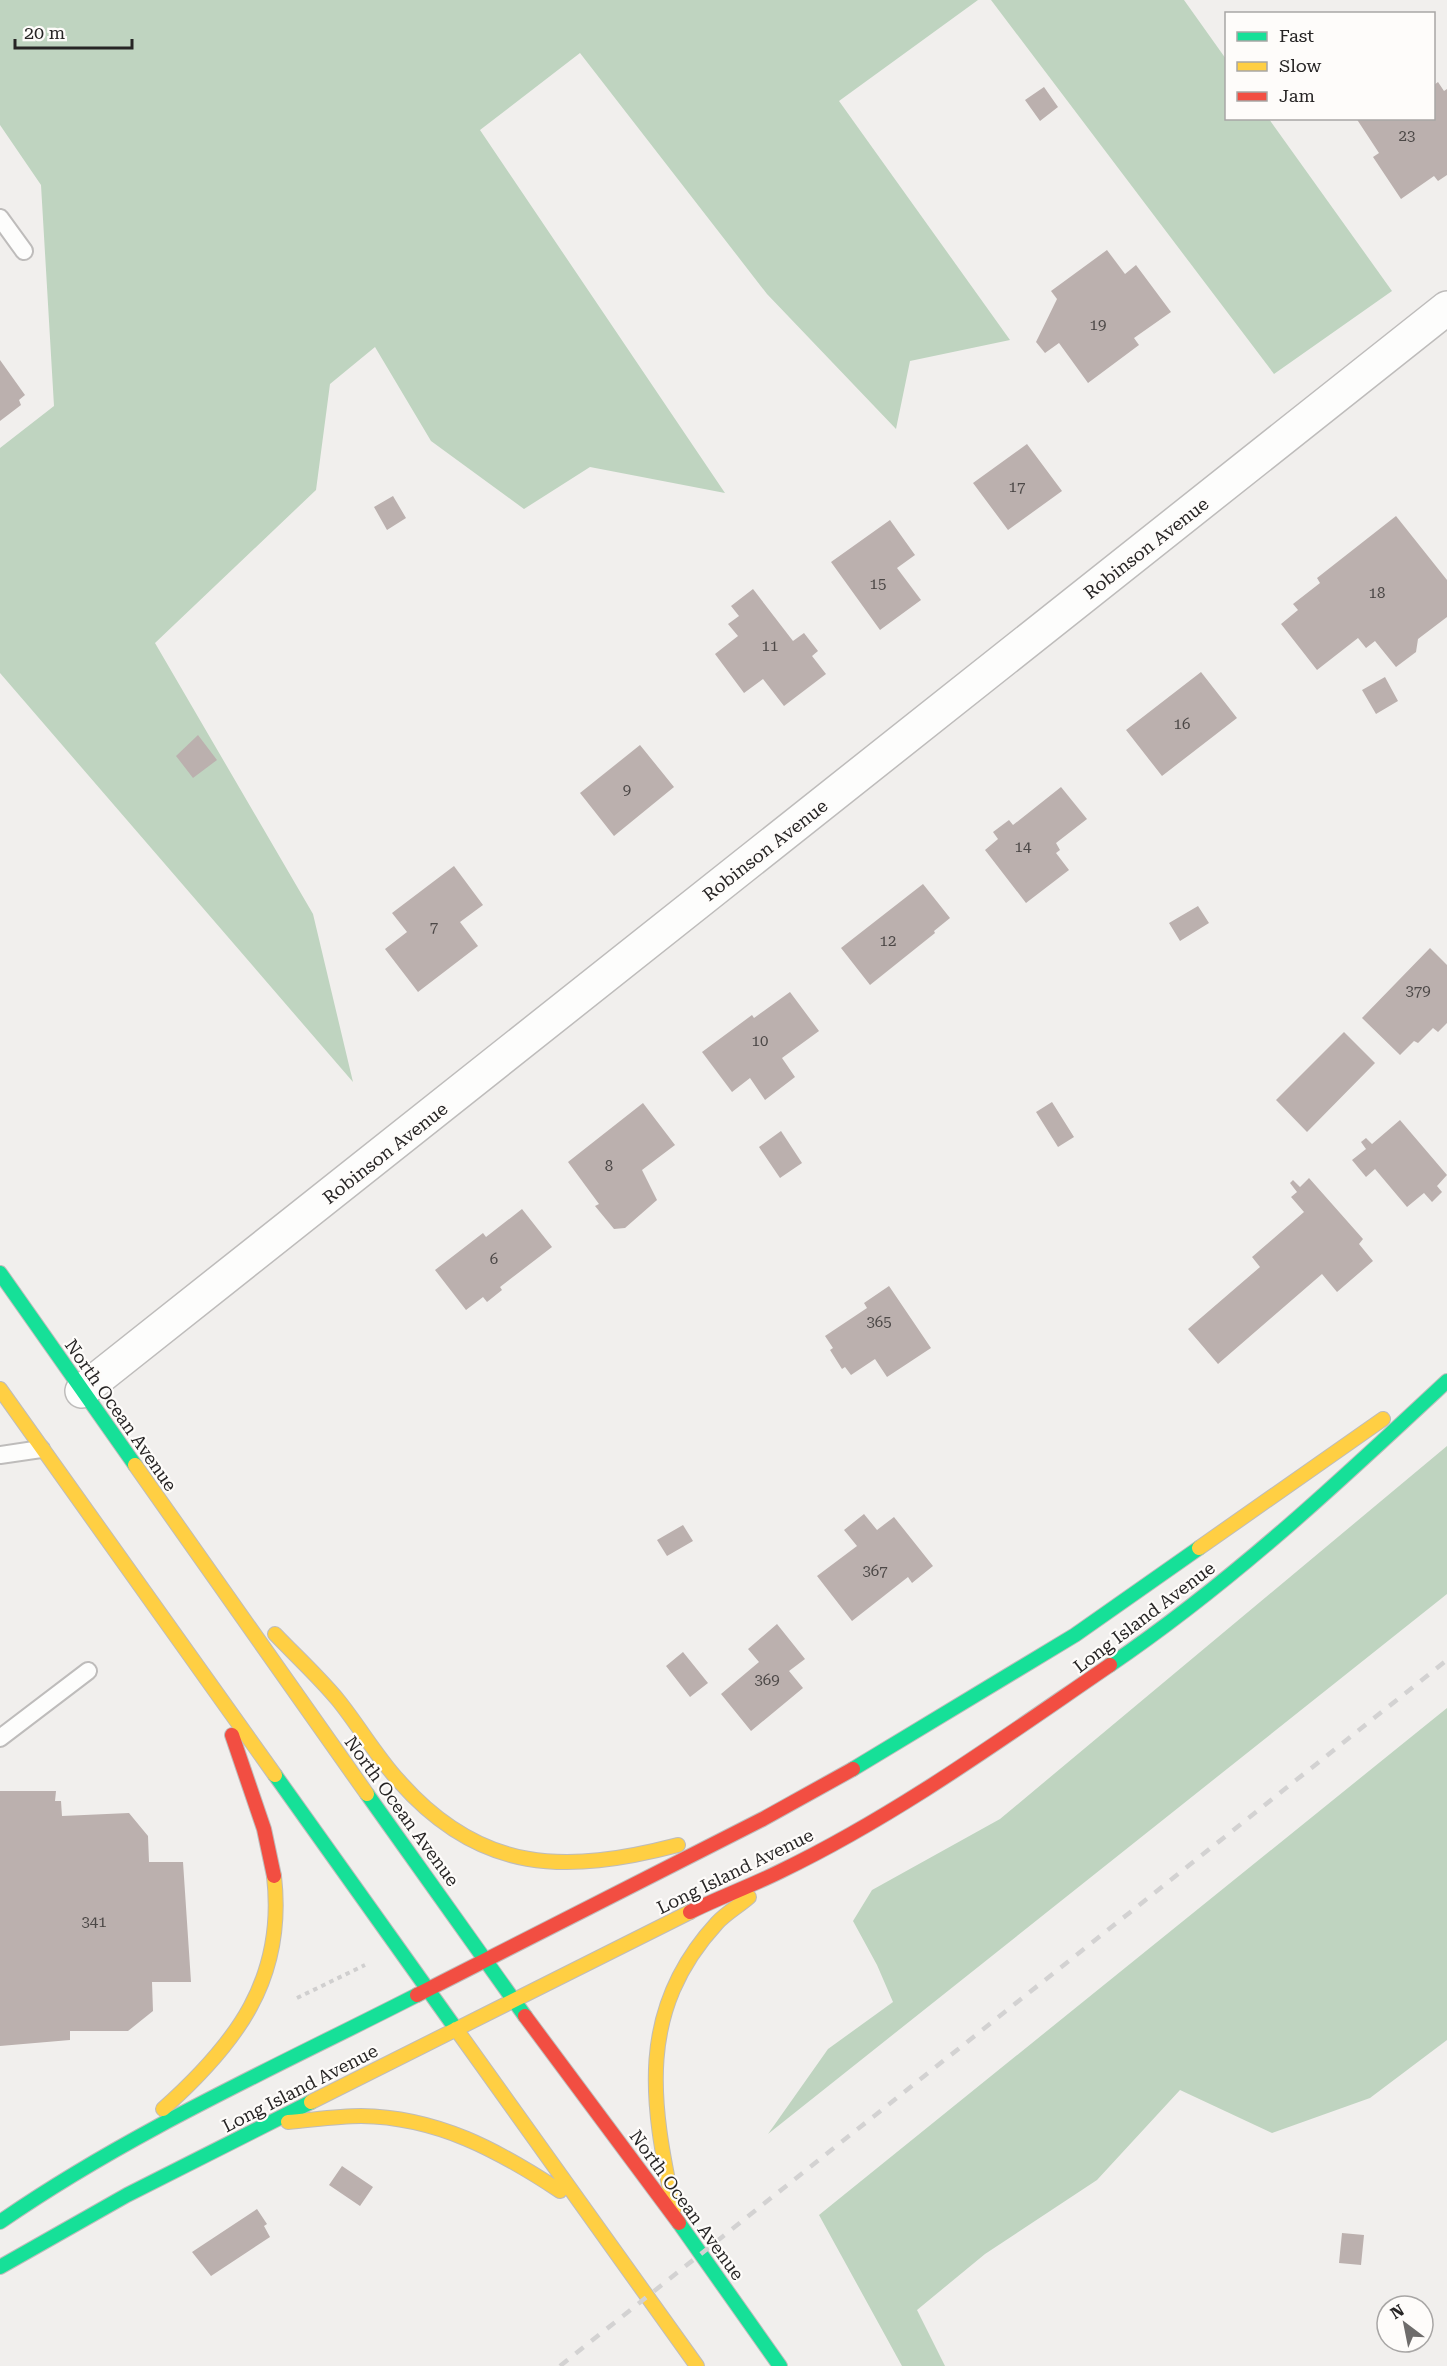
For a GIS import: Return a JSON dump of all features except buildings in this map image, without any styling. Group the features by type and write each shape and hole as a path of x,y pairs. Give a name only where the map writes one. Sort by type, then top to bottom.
{"main road":[{"name":"North Ocean Avenue","path":"0,1273 514,2002 676,2219 780,2366"},
{"name":"Long Island Avenue","path":"0,2222 58,2182 120,2146 425,1988 763,1819 906,1740 1075,1635 1289,1483 1447,1376"},
{"name":"Long Island Avenue","path":"0,2268 127,2195 702,1906 782,1871 967,1762 1135,1648 1216,1587 1311,1508 1447,1381"},
{"path":"0,1389 578,2203 697,2366"},
{"path":"197,1554 337,1698 408,1792 435,1816 489,1850 528,1861 564,1865 599,1864 634,1858 763,1819"},
{"path":"120,2146 195,2082 225,2049 247,2018 266,1977 274,1942 276,1902 272,1862 221,1702"},
{"path":"676,2219 657,2128 654,2091 656,2056 665,2017 694,1952 717,1923 782,1871"},
{"path":"274,2123 361,2116 436,2124 478,2140 514,2158 578,2203"}],"street":[{"name":"Robinson Avenue","path":"82,1391 1447,308"}],"lane":[{"path":"0,218 24,251"},
{"path":"0,1455 41,1449"},
{"path":"0,1738 88,1671"}],"path":[{"path":"287,2003 369,1963"}],"green space":[{"path":"0,0 978,0 839,101 1010,340 910,361 896,429 767,294 580,53 480,130 725,493 590,467 524,509 431,441 375,347 330,384 316,490 155,643 313,914 353,1082 0,673 0,448 54,406 41,185 0,125"},
{"path":"991,0 1184,0 1225,58 1225,120 1270,120 1392,291 1274,374"},
{"path":"1447,1446 1447,1594 768,2134 828,2049 893,2002 877,1965 853,1921 872,1890 1000,1819"},
{"path":"1447,1708 1447,2040 1370,2098 1272,2133 1180,2090 1097,2180 985,2254 917,2310 945,2366 902,2366 819,2215"}],"railway":[{"path":"560,2366 1447,1660"}],"traffic: fast":[{"path":"0,1273 135,1465"},
{"path":"1110,1665 1199,1600 1284,1530 1447,1381"},
{"path":"853,1769 1075,1635 1199,1548"},
{"path":"275,1775 456,2029"},
{"path":"367,1794 525,2016"},
{"path":"0,2222 49,2189 152,2130 417,1995"},
{"path":"0,2267 127,2195 311,2102"},
{"path":"679,2223 780,2366"}],"traffic: slow":[{"path":"0,1389 275,1775"},
{"path":"1199,1548 1383,1419"},
{"path":"135,1465 367,1794"},
{"path":"275,1634 338,1700 399,1781 430,1812 461,1834 494,1850 527,1859 562,1862 599,1860 678,1845"},
{"path":"163,2109 213,2060 250,2007 263,1978 272,1947 276,1913 274,1876"},
{"path":"674,2209 666,2170 656,2095 656,2059 662,2024 673,1990 691,1956 717,1923 749,1897"},
{"path":"311,2102 690,1912"},
{"path":"456,2029 697,2366"},
{"path":"288,2122 361,2116 415,2122 466,2138 513,2162 560,2191"}],"traffic: jam":[{"path":"690,1912 781,1871 866,1825 949,1774 1110,1665"},
{"path":"232,1735 264,1829 274,1876"},
{"path":"417,1995 763,1819 853,1769"},
{"path":"525,2016 679,2223"}]}
